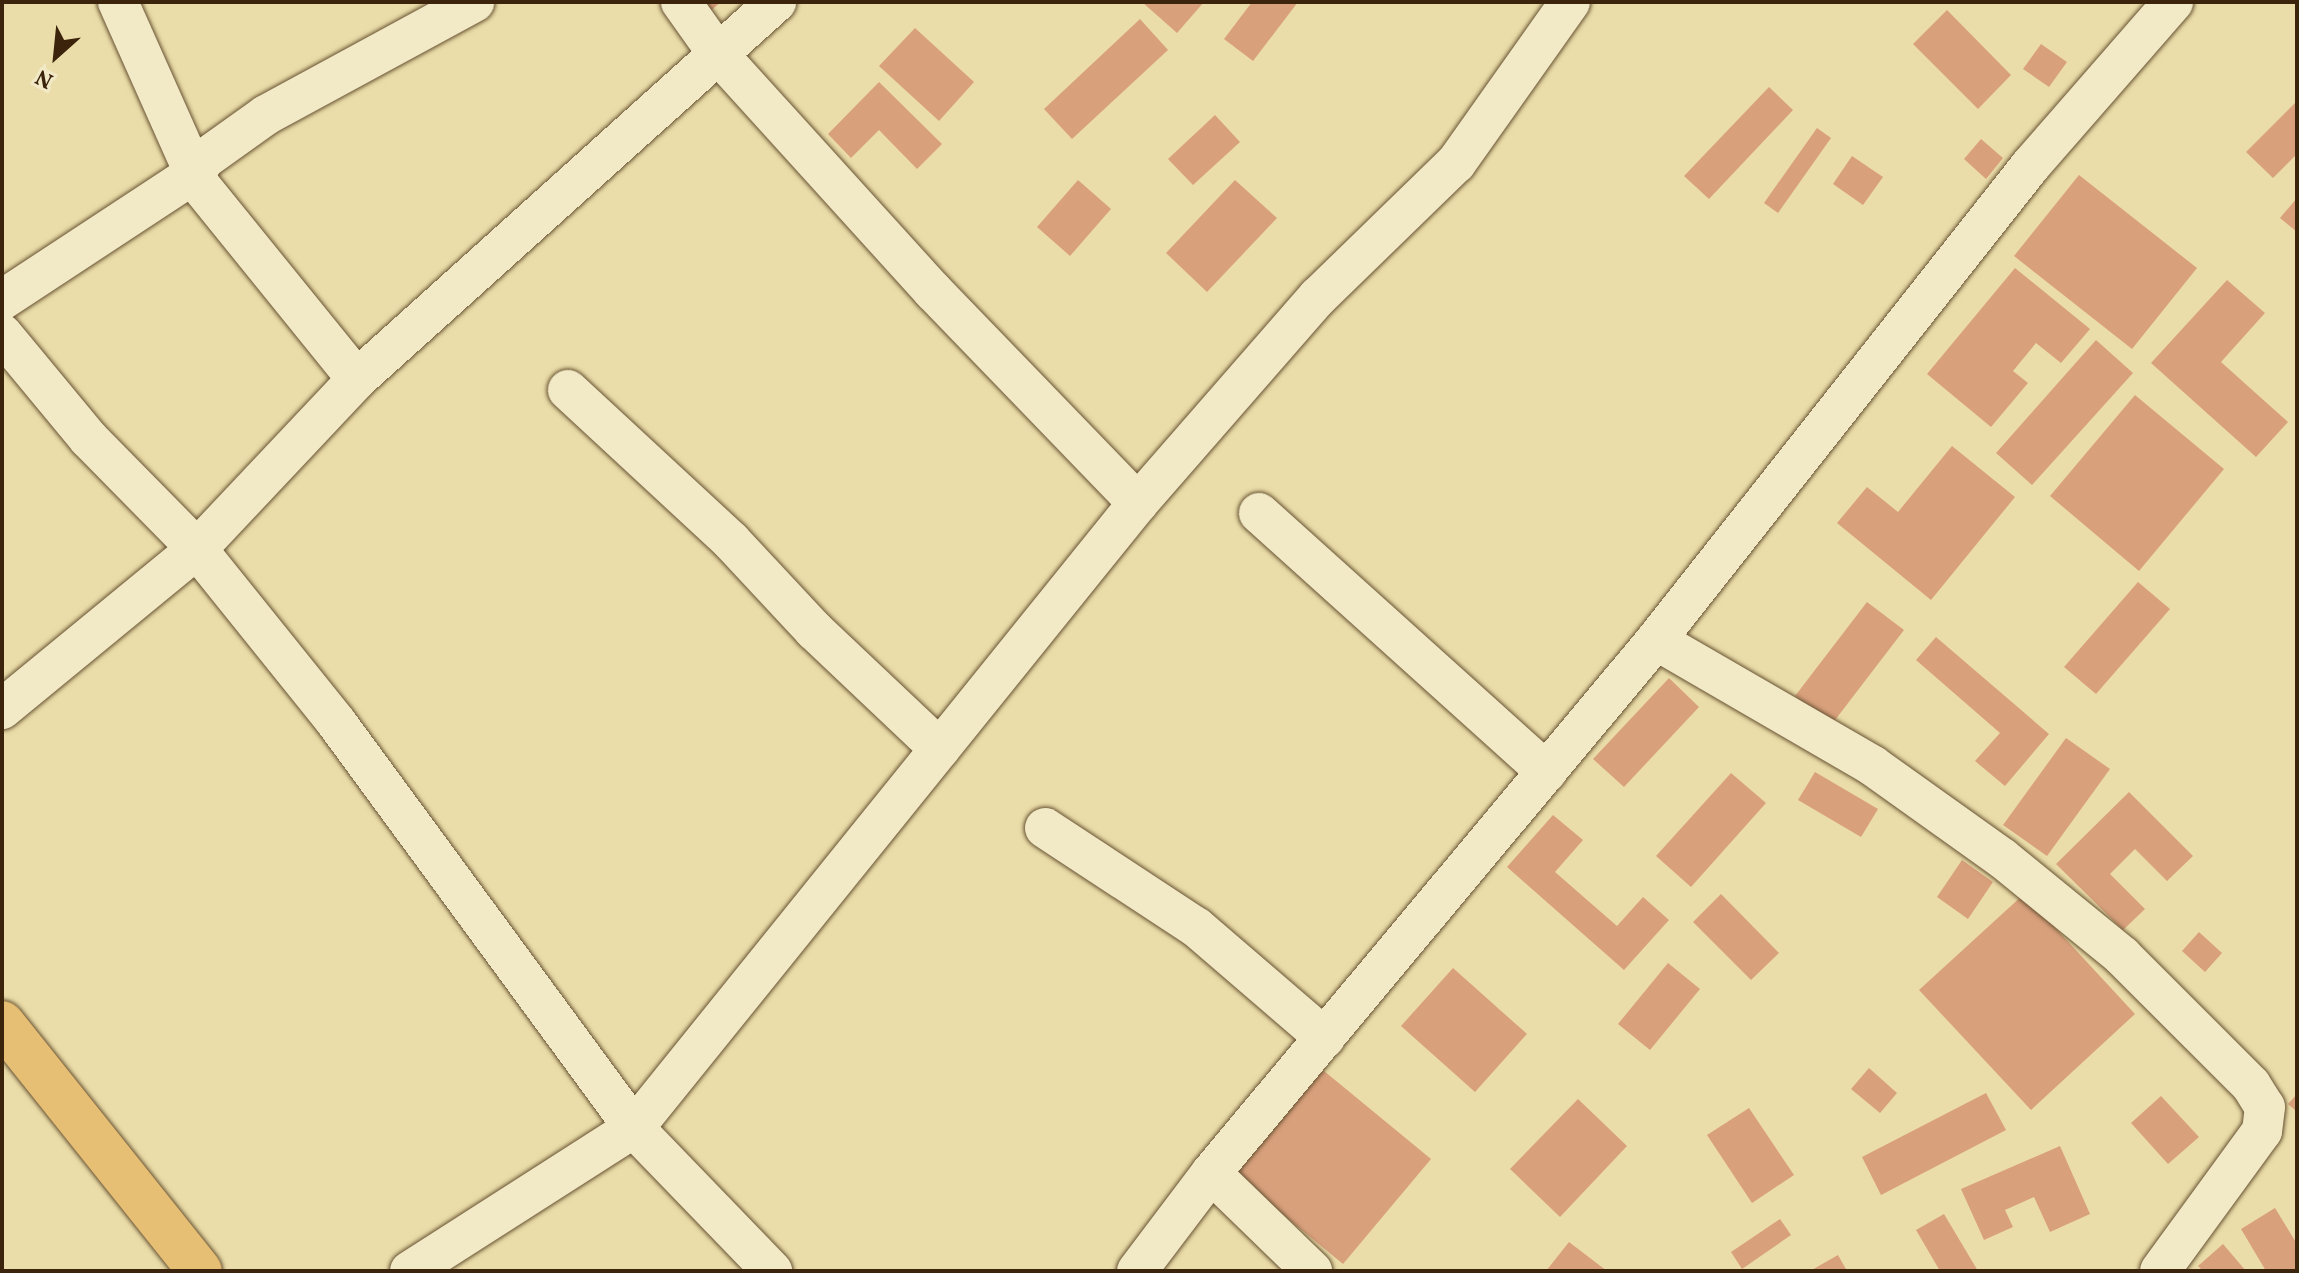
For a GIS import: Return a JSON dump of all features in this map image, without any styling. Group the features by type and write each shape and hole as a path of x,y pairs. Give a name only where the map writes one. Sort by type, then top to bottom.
{"main road":[{"path":"2,1023 200,1271"}],"street":[{"path":"118,2 197,172 199,184 357,379"},
{"path":"2,300 197,172 203,160 266,115 474,2"},
{"path":"681,2 718,54 933,291 1138,503"},
{"path":"2,709 197,549 357,379 776,2"},
{"path":"410,1271 634,1128 1138,503 1318,297 1456,163 1570,2"},
{"path":"1137,1271 1211,1173 1656,640 2031,165 2173,2"},
{"path":"2,334 89,439 197,549 336,722 634,1128 772,1271"},
{"path":"568,390 731,541 814,630 940,749"},
{"path":"1259,513 1547,772"},
{"path":"1656,640 1873,766 2002,858 2122,956 2251,1085 2265,1107 2262,1131 2160,1271"},
{"path":"1045,828 1196,927 1325,1038"},
{"path":"1211,1173 1312,1271"}],"building":[{"path":"701,2 721,2 709,12"},
{"path":"1142,2 1204,2 1177,33"},
{"path":"1252,2 1298,2 1253,61 1224,39"},
{"path":"1947,10 2011,75 1978,109 1913,44"},
{"path":"1140,19 1168,50 1072,139 1044,109"},
{"path":"915,28 974,82 939,121 879,66"},
{"path":"2041,44 2067,62 2049,87 2023,69"},
{"path":"879,82 942,144 917,169 879,130 851,158 828,134"},
{"path":"1769,87 1793,110 1709,199 1684,176"},
{"path":"2297,101 2297,154 2273,178 2246,152"},
{"path":"1215,115 1240,142 1193,185 1168,159"},
{"path":"1817,128 1831,138 1778,213 1764,203"},
{"path":"1981,139 2003,158 1986,179 1964,159"},
{"path":"1852,156 1883,177 1863,205 1833,184"},
{"path":"2079,175 2197,268 2132,349 2014,256"},
{"path":"1078,180 1111,209 1070,256 1037,227"},
{"path":"1235,180 1277,218 1207,292 1166,253"},
{"path":"2297,198 2297,232 2280,218"},
{"path":"2015,268 2090,329 2061,363 2036,343 2013,371 2028,383 1991,427 1927,374"},
{"path":"2227,280 2265,313 2221,362 2288,422 2256,457 2151,363"},
{"path":"2096,340 2133,373 2032,485 1996,453"},
{"path":"2135,395 2224,469 2139,571 2050,496"},
{"path":"1952,446 2015,497 1931,600 1837,523 1867,487 1898,512"},
{"path":"2138,582 2170,609 2096,694 2064,667"},
{"path":"1867,602 1904,630 1832,724 1795,696"},
{"path":"1936,637 2049,734 2005,786 1975,761 2000,733 1916,660"},
{"path":"1669,678 1699,707 1624,787 1593,759"},
{"path":"2066,738 2110,769 2047,856 2003,825"},
{"path":"1815,772 1878,809 1861,837 1798,800"},
{"path":"1731,773 1766,803 1691,887 1656,856"},
{"path":"2129,792 2193,856 2167,881 2135,849 2110,874 2145,909 2123,930 2056,864"},
{"path":"1553,815 1583,840 1555,872 1617,926 1643,897 1669,920 1624,970 1507,867"},
{"path":"1962,860 1993,882 1968,919 1937,897"},
{"path":"1721,894 1779,953 1751,980 1693,922"},
{"path":"2024,894 2135,1014 2031,1110 1919,990"},
{"path":"2199,932 2222,953 2205,972 2182,951"},
{"path":"1668,963 1700,989 1650,1050 1618,1024"},
{"path":"1453,968 1527,1034 1475,1092 1401,1026"},
{"path":"1318,1066 1431,1159 1343,1264 1231,1172"},
{"path":"1869,1068 1897,1093 1880,1113 1851,1089"},
{"path":"1986,1093 2006,1130 1881,1195 1862,1157"},
{"path":"2297,1094 2297,1112 2288,1104"},
{"path":"2161,1096 2199,1137 2168,1164 2131,1123"},
{"path":"1578,1099 1627,1146 1560,1217 1510,1169"},
{"path":"1749,1108 1794,1175 1752,1203 1707,1135"},
{"path":"2060,1146 2090,1214 2050,1232 2034,1197 2005,1210 2013,1227 1984,1240 1961,1189"},
{"path":"2275,1208 2297,1244 2297,1271 2266,1271 2241,1229"},
{"path":"1944,1214 1978,1271 1940,1271 1916,1230"},
{"path":"1780,1219 1791,1235 1742,1269 1731,1252"},
{"path":"1569,1242 1607,1271 1546,1271"},
{"path":"2223,1244 2246,1271 2203,1271 2198,1266"},
{"path":"1838,1255 1847,1271 1810,1271"}]}
